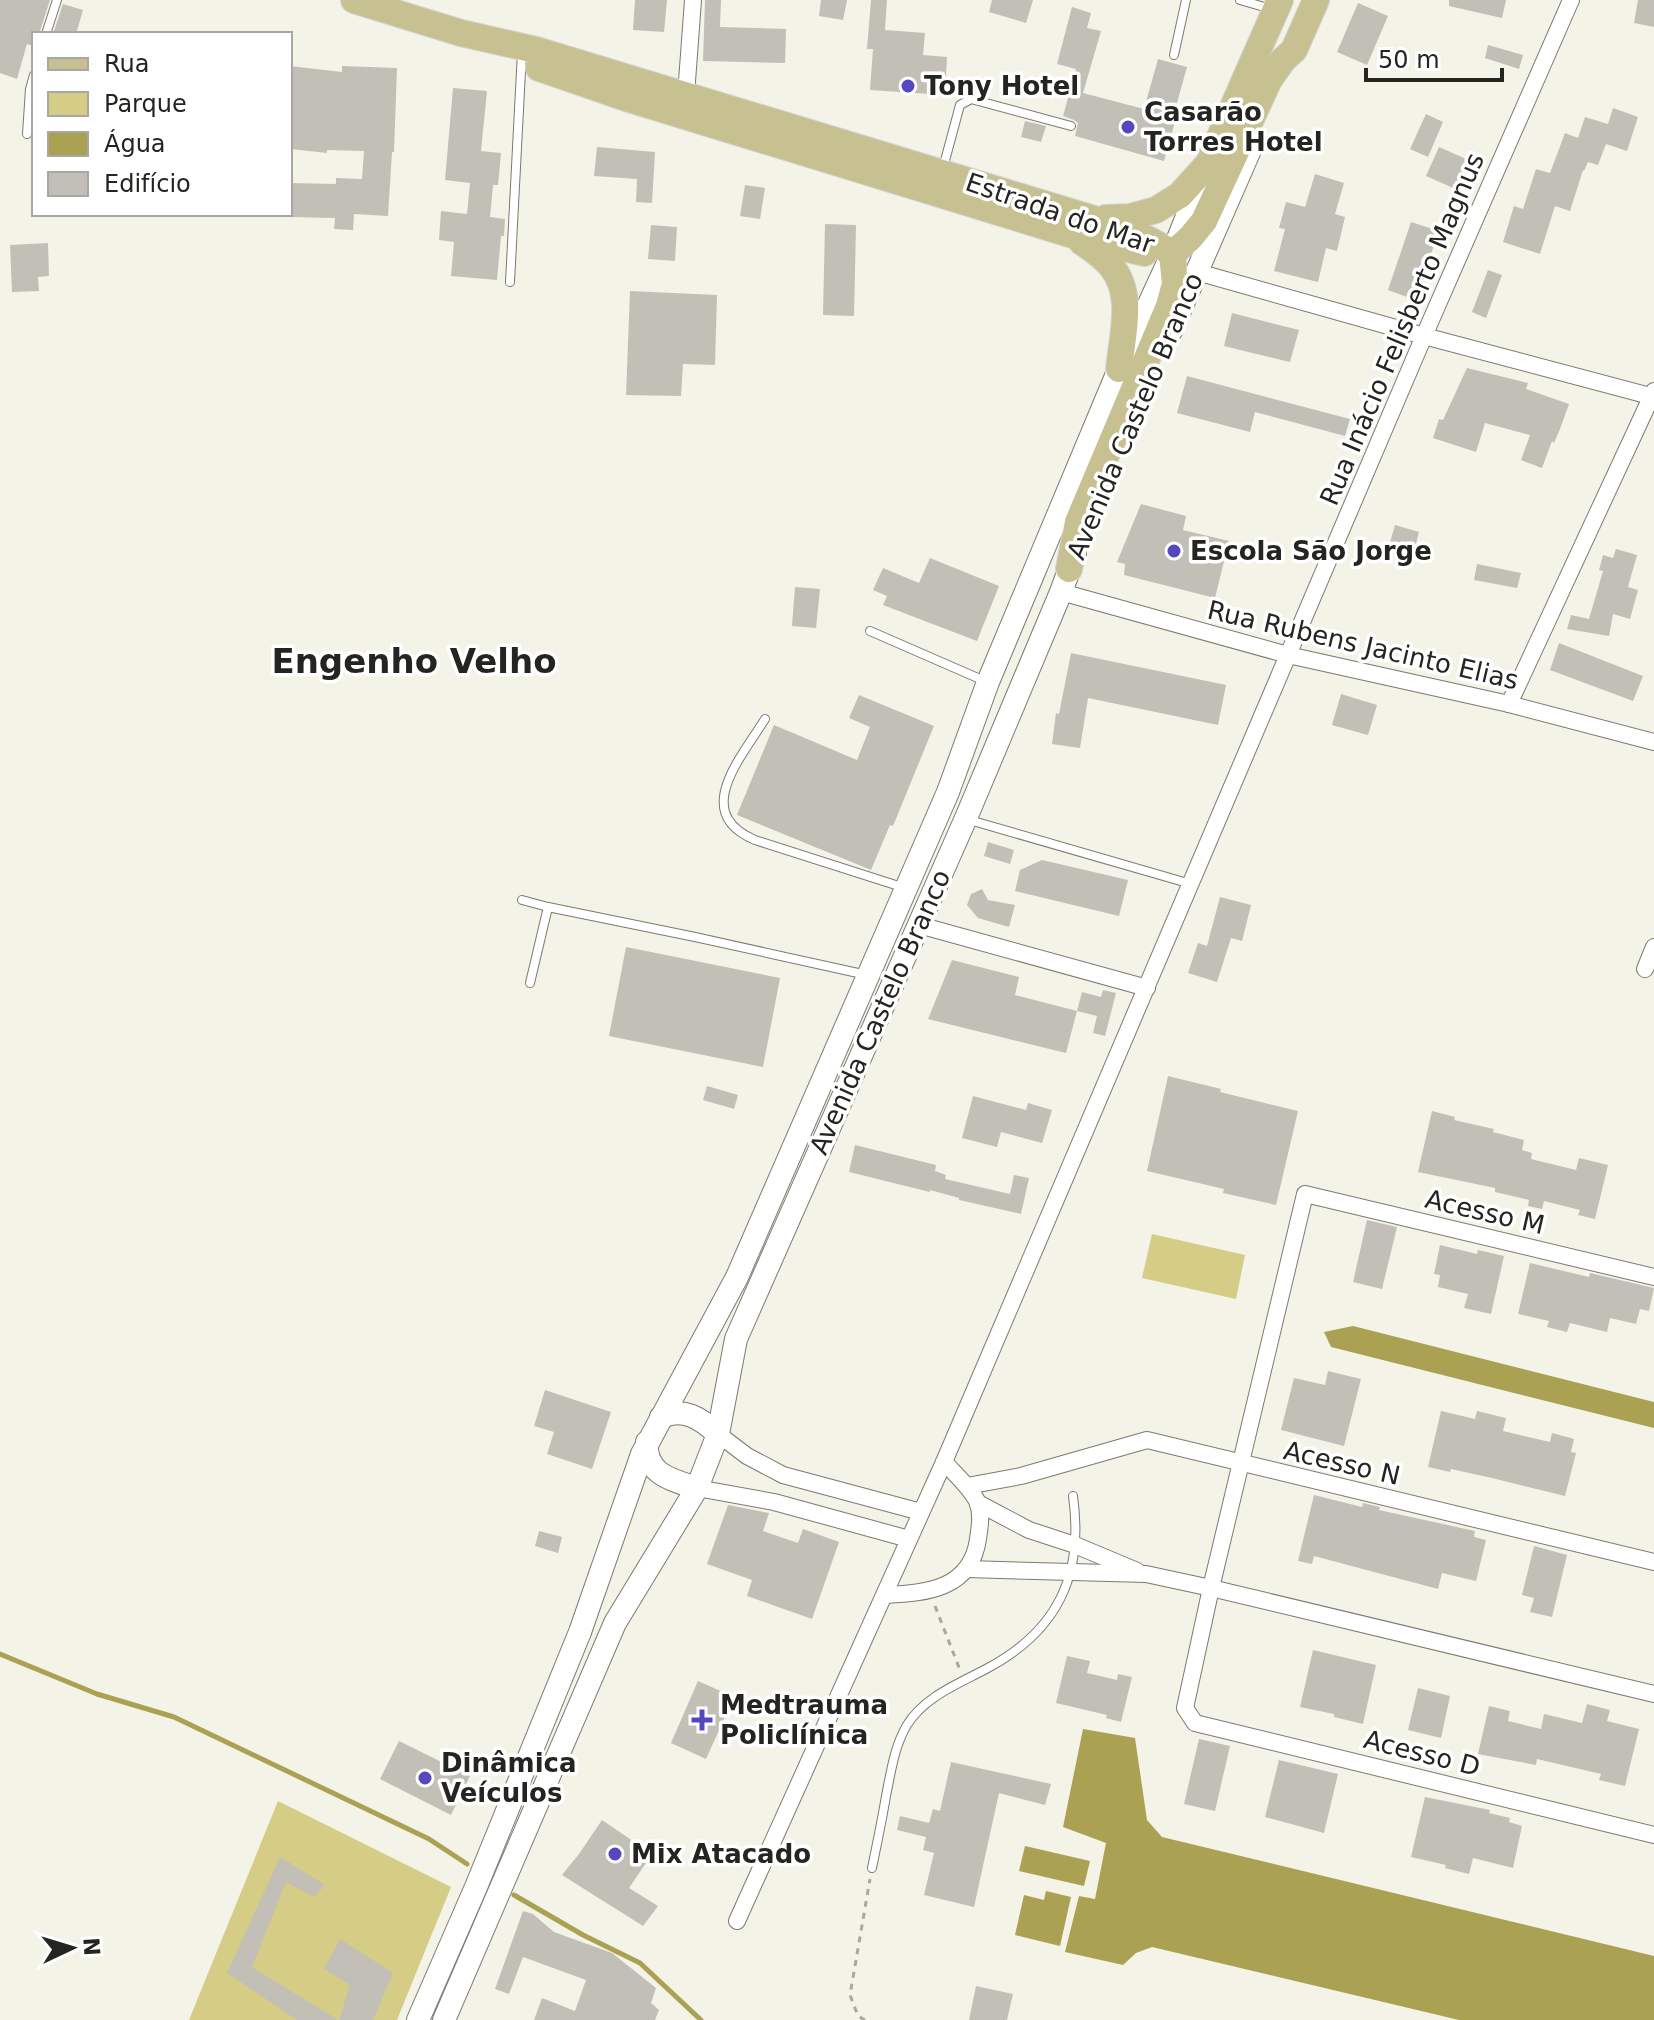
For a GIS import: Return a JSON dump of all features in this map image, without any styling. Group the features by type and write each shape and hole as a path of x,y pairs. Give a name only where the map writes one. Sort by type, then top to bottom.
{"main road":[{"name":"Estrada do Mar","path":"354,0 522,54 686,95 1094,219 1148,239 1172,254"},
{"name":"Avenida Castelo Branco","path":"444,2020 615,1623 697,1488 718,1434 736,1339 966,818 1065,580 1316,0"},
{"name":"Avenida Castelo Branco","path":"418,2020 580,1632 647,1442 737,1277 948,792 988,682 1119,369 1172,254 1277,5"},
{"path":"1065,580 1078,522 1169,306 1175,284 1172,254 1204,221 1269,80 1294,50"},
{"name":"Estrada do Mar","path":"522,54 541,69 626,98 1073,235 1148,254 1172,254"},
{"path":"1094,219 1130,217 1156,210 1180,195 1208,164"},
{"path":"1073,235 1109,262 1122,284 1125,306 1119,369"},
{"path":"661,1417 670,1413 690,1414 718,1434"},
{"path":"647,1442 646,1453 657,1472 697,1488"}],"street":[{"path":"686,95 693,0"},
{"name":"Rua Inácio Felisberto Magnus","path":"737,1921 944,1462 1424,336 1571,0"},
{"path":"1197,272 1424,336 1653,395 1509,704"},
{"name":"Rua Rubens Jacinto Elias","path":"1065,580 1288,655 1509,704 1654,742"},
{"path":"919,925 1147,988"},
{"path":"1645,969 1654,947"},
{"name":"Acesso M","path":"1240,1463 1305,1194 1654,1277"},
{"path":"718,1434 747,1456 783,1475 921,1512"},
{"name":"Acesso N","path":"967,1486 1021,1476 1147,1440 1654,1562"},
{"path":"886,1595 929,1591 948,1583 966,1569 977,1548 981,1521 978,1503 944,1462"},
{"path":"1211,1588 1240,1463"},
{"path":"774,1502 783,1475"},
{"path":"697,1488 774,1502 909,1539"},
{"path":"978,1503 1029,1530 1146,1574 1654,1694"},
{"path":"966,1569 1146,1574"},
{"name":"Acesso D","path":"1211,1588 1185,1708 1195,1723 1654,1835"}],"lane":[{"path":"47,32 57,0"},
{"path":"1174,55 1186,0"},
{"path":"1240,0 1277,5"},
{"path":"510,282 522,54"},
{"path":"27,134 32,82"},
{"path":"942,173 960,105 971,99 1071,126"},
{"path":"870,631 988,682"},
{"path":"765,719 726,784 722,800 730,823 755,840 906,888"},
{"path":"966,818 1191,884"},
{"path":"522,900 868,975"},
{"path":"530,983 548,907"},
{"path":"872,1868 894,1756 907,1724 932,1698 990,1667 1029,1639 1050,1616 1063,1595 1071,1572 1075,1545 1073,1496"}],"path":[{"path":"929,1591 964,1680"},
{"path":"865,2020 858,2016 850,1995 872,1868"}],"green space":[{"path":"1152,1234 1245,1255 1236,1299 1142,1278"},
{"path":"278,1801 451,1887 397,2020 189,2020"}],"water":[{"path":"1353,1326 1654,1402 1654,1428 1331,1347 1324,1332"},
{"path":"1083,1729 1135,1738 1147,1820 1162,1837 1654,1956 1654,2020 1459,2020 1152,1947 1136,1953 1123,1965 1065,1952 1079,1896 1095,1899 1106,1843 1063,1827"},
{"path":"1025,1846 1090,1861 1084,1886 1019,1871"},
{"path":"1046,1891 1071,1897 1060,1946 1015,1935 1024,1895 1044,1900"}],"building":[{"path":"0,0 50,0 40,32 32,32 32,45 27,44 17,79 0,73"},
{"path":"635,0 667,0 664,32 633,30"},
{"path":"705,0 721,0 720,27 786,29 785,63 703,61"},
{"path":"821,0 847,0 843,20 819,16"},
{"path":"871,0 887,0 885,30 925,33 923,55 947,57 945,95 870,90 873,49 867,49"},
{"path":"992,0 1033,0 1026,23 989,12"},
{"path":"1449,0 1506,0 1502,18 1449,6"},
{"path":"1638,0 1654,0 1654,27 1634,23"},
{"path":"1358,3 1388,16 1367,65 1337,52"},
{"path":"63,4 83,10 77,32 54,32"},
{"path":"1072,7 1091,13 1087,28 1101,31 1083,93 1144,109 1158,59 1187,67 1164,161 1075,136 1078,123 1063,116 1076,69 1057,64"},
{"path":"1488,45 1523,55 1519,69 1485,58"},
{"path":"292,66 342,72 342,66 397,68 388,216 354,214 353,230 334,229 335,218 290,217 292,183 336,184 336,178 362,179 364,151 327,150 327,153 292,149"},
{"path":"453,88 487,91 481,151 501,153 498,185 493,185 490,217 505,219 497,280 451,276 454,242 439,240 441,211 467,214 470,183 445,180"},
{"path":"1613,108 1638,117 1627,151 1606,144 1598,165 1588,162 1570,211 1555,206 1540,254 1503,242 1514,206 1523,209 1536,169 1550,173 1565,133 1578,138 1585,117 1608,124"},
{"path":"1426,114 1443,122 1428,157 1410,149"},
{"path":"1025,121 1046,126 1041,142 1021,137"},
{"path":"597,147 655,152 652,203 636,202 637,179 594,176"},
{"path":"1439,147 1473,162 1460,191 1426,176"},
{"path":"1315,174 1344,183 1335,214 1345,217 1337,251 1326,248 1318,282 1274,271 1285,229 1279,228 1286,202 1305,207"},
{"path":"745,185 765,188 760,219 740,216"},
{"path":"1411,222 1439,231 1415,300 1388,290"},
{"path":"825,224 856,225 854,316 823,315"},
{"path":"651,225 677,227 675,261 648,259"},
{"path":"48,243 49,276 38,277 39,291 12,292 10,245"},
{"path":"1488,270 1502,275 1486,318 1472,312"},
{"path":"630,291 717,295 715,365 683,364 681,396 626,395"},
{"path":"1232,313 1299,330 1290,362 1224,346"},
{"path":"1467,368 1528,383 1526,389 1569,404 1542,468 1521,460 1530,435 1485,423 1476,452 1433,438 1439,419 1443,420"},
{"path":"1187,376 1350,419 1345,436 1255,412 1250,432 1177,413"},
{"name":"Escola São Jorge","path":"1141,504 1186,516 1183,530 1229,541 1215,598 1124,575 1125,564 1117,562"},
{"path":"1395,525 1419,532 1412,560 1387,553"},
{"path":"1616,549 1637,555 1628,587 1638,590 1630,619 1613,614 1609,636 1567,629 1571,615 1589,619 1603,571 1599,570 1603,555 1613,558"},
{"path":"930,558 999,586 977,641 883,605 887,596 873,590 883,568 919,583"},
{"path":"1477,564 1521,573 1517,588 1474,580"},
{"path":"795,587 820,589 816,628 792,626"},
{"path":"1559,643 1643,676 1633,701 1550,670"},
{"path":"1071,653 1226,685 1218,725 1088,698 1080,748 1052,744 1056,713 1059,714"},
{"path":"1341,694 1377,705 1368,735 1332,725"},
{"path":"859,695 934,726 893,826 890,825 871,870 737,815 774,725 857,760 870,727 849,718"},
{"path":"988,842 1014,850 1010,864 984,856"},
{"path":"1042,860 1128,880 1119,916 1015,891 1020,870"},
{"path":"982,889 988,900 1015,905 1009,927 978,918 967,905 971,894"},
{"path":"1220,897 1251,905 1242,941 1231,938 1217,982 1188,973 1198,943 1207,946"},
{"path":"626,947 780,978 763,1067 609,1036"},
{"path":"952,960 1019,977 1015,995 1077,1011 1066,1053 928,1019"},
{"path":"1103,990 1116,993 1105,1036 1093,1033 1097,1016 1077,1011 1082,992 1101,997"},
{"path":"1168,1076 1298,1111 1276,1205 1147,1171"},
{"path":"707,1086 738,1095 734,1109 703,1100"},
{"path":"973,1096 1026,1110 1028,1103 1052,1110 1042,1143 1001,1132 997,1147 962,1138"},
{"path":"1432,1111 1524,1140 1522,1150 1532,1153 1531,1159 1576,1170 1579,1158 1608,1165 1595,1219 1578,1215 1580,1210 1544,1201 1542,1209 1528,1206 1529,1200 1495,1192 1495,1188 1418,1172"},
{"path":"855,1145 936,1165 935,1171 946,1175 945,1179 1010,1194 1014,1175 1029,1178 1021,1214 849,1172"},
{"path":"1367,1220 1397,1227 1382,1289 1353,1282"},
{"path":"1440,1245 1477,1254 1478,1250 1504,1256 1491,1314 1464,1308 1468,1294 1438,1287 1440,1275 1434,1274"},
{"path":"1530,1263 1654,1288 1649,1311 1640,1309 1636,1324 1610,1318 1607,1332 1570,1323 1567,1332 1547,1327 1549,1321 1518,1314"},
{"path":"1328,1371 1361,1379 1344,1446 1281,1430 1294,1378 1325,1385"},
{"path":"545,1390 611,1412 592,1469 547,1454 554,1432 534,1426"},
{"path":"1441,1411 1475,1419 1477,1411 1506,1418 1503,1431 1550,1442 1552,1433 1574,1439 1571,1452 1576,1453 1565,1496 1451,1469 1450,1472 1428,1467"},
{"path":"1314,1495 1362,1507 1363,1503 1380,1507 1379,1510 1475,1531 1474,1537 1486,1540 1476,1581 1442,1573 1438,1589 1314,1556 1312,1564 1298,1561"},
{"path":"728,1505 769,1513 763,1531 798,1543 803,1529 839,1542 812,1619 747,1596 752,1580 707,1564"},
{"path":"539,1531 562,1537 558,1553 535,1546"},
{"path":"1534,1546 1567,1555 1552,1617 1530,1612 1534,1598 1522,1595"},
{"path":"1313,1650 1376,1665 1363,1724 1300,1707"},
{"path":"1067,1656 1090,1661 1087,1673 1117,1680 1118,1674 1132,1677 1121,1722 1106,1718 1107,1715 1056,1703"},
{"name":"Medtrauma Policlínica","path":"698,1681 734,1697 706,1759 671,1743"},
{"path":"1418,1688 1450,1696 1441,1738 1408,1730"},
{"path":"1587,1704 1610,1710 1607,1721 1639,1729 1625,1786 1599,1780 1601,1774 1537,1759 1536,1765 1478,1754 1489,1706 1510,1711 1508,1721 1541,1729 1544,1714 1582,1723"},
{"path":"1199,1739 1230,1746 1215,1811 1184,1804"},
{"name":"Dinâmica Veículos","path":"399,1741 470,1776 451,1815 380,1779"},
{"path":"1279,1760 1338,1774 1324,1833 1265,1817"},
{"path":"951,1762 1051,1784 1045,1805 999,1793 974,1907 924,1895 934,1853 923,1850 926,1837 897,1830 900,1816 929,1823 933,1809 940,1811"},
{"path":"1425,1797 1490,1810 1489,1813 1510,1818 1509,1822 1522,1826 1513,1868 1473,1858 1469,1874 1411,1857"},
{"path":"602,1820 652,1854 629,1888 658,1906 643,1926 562,1875"},
{"path":"280,1857 325,1885 314,1897 286,1882 252,1967 338,2020 297,2020 227,1973"},
{"path":"523,1911 533,1914 554,1932 612,1953 656,1988 651,2003 659,2010 655,2020 534,2020 542,1998 575,2011 586,1980 523,1957 509,1994 495,1989"},
{"path":"340,1939 393,1973 373,2020 339,2020 350,1985 324,1969"},
{"path":"976,1986 1013,1994 1007,2020 969,2020"}],"waterway":[{"path":"0,1654 97,1694 174,1717 429,1839 467,1864"},
{"path":"514,1895 583,1935 640,1963 701,2020"}],"place":[{"name":"Tony Hotel","path":"908,86"},
{"name":"Casarão Torres Hotel","path":"1128,127"},
{"name":"Escola São Jorge","path":"1174,551"},
{"name":"Medtrauma Policlínica","path":"702,1720"},
{"name":"Dinâmica Veículos","path":"425,1778"},
{"name":"Mix Atacado","path":"615,1854"}],"district":[{"name":"Engenho Velho","path":"414,661"}]}
